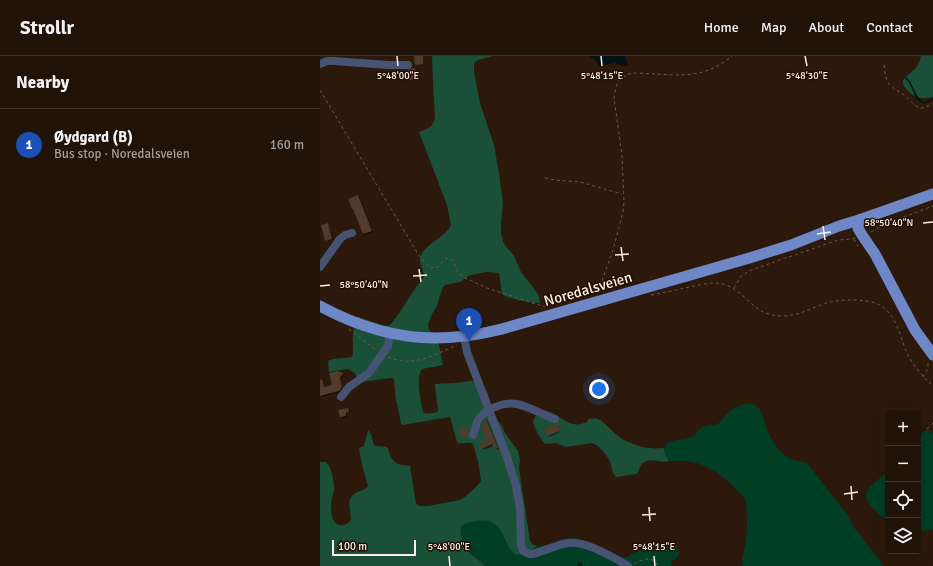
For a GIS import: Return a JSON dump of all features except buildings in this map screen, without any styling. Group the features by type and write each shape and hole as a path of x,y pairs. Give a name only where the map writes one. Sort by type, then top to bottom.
{"main road":[{"name":"Noredalsveien","path":"862,229 933,194"},
{"name":"Noredalsveien","path":"320,306 370,328 390,332 440,338 482,334 746,259 791,245 839,226 862,229 933,200"},
{"path":"862,229 915,330 933,355"}],"lane":[{"path":"320,64 334,61 408,65"},
{"path":"320,267 340,239 345,235 352,233"},
{"path":"341,397 349,387 369,373 388,346 390,332"},
{"path":"464,336 467,352 516,486 520,508 521,545 523,550 529,554 532,554 568,543 581,543 603,552 629,566"},
{"path":"473,435 479,419 489,410 503,405 517,404 554,419"}],"path":[{"path":"598,302 597,295 613,250 623,212 624,202 622,155 614,98 619,80 628,74 636,73 684,76 698,74 712,69 732,56"},
{"path":"884,66 888,83 893,88 905,95 913,104 923,108 933,104"},
{"path":"320,90 418,254 430,268 438,267 445,259 449,258 453,261 457,271 466,278 487,288 545,307 552,306"},
{"path":"545,178 580,182 623,194"},
{"path":"933,206 885,224 862,229 838,240 751,270 741,276 734,288 759,310 777,316 792,315 831,302 842,300 864,301 877,304 886,310 892,318 913,364 923,377 933,386"},
{"path":"927,429 933,423"},
{"path":"629,566 649,559 653,560 658,566"}],"green space":[{"path":"432,56 493,56 475,62 474,72 480,103 494,145 499,173 503,204 501,234 504,244 514,256 521,272 538,294 540,302 535,303 509,298 502,294 499,273 487,272 470,275 460,282 445,285 428,324 429,330 438,339 443,365 422,369 420,373 419,390 423,412 430,414 437,412 438,410 435,384 477,380 482,382 498,421 518,451 520,460 519,468 530,541 532,544 537,546 526,553 519,555 515,554 510,549 496,525 489,521 480,520 464,524 461,532 463,543 468,551 485,566 320,566 320,462 326,462 332,473 334,489 331,502 332,516 336,523 339,525 345,525 351,520 349,502 351,498 353,495 368,486 359,448 364,446 368,430 375,446 387,447 392,459 396,463 410,466 416,504 419,506 428,506 460,500 480,483 481,480 473,444 457,442 450,417 402,425 396,402 394,380 392,378 361,382 358,381 355,373 348,369 329,372 328,361 351,357 353,355 353,331 358,317 385,326 390,325 424,277 420,262 421,254 444,234 451,225 447,205 419,132 431,126 435,117"},
{"path":"921,56 933,56 933,97 917,97 909,92 903,85 905,77 917,67"},
{"path":"746,404 752,404 760,409 768,432 775,445 782,453 792,460 807,463 849,517 853,526 884,566 743,566 742,561 746,542 747,523 746,502 744,497 718,473 705,466 687,461 670,461 664,448 670,442 692,437 703,427 719,423 734,408"},
{"path":"547,411 575,424 587,422 588,419 598,419 622,439 647,448 664,448 669,461 647,461 641,465 637,474 616,477 607,456 595,444 592,443 566,447 556,443 545,444 541,439 533,421 537,413"},
{"path":"927,429 933,433 933,530 921,531 921,446 921,434"},
{"path":"885,474 885,519 871,507 866,498 869,488"},
{"path":"481,520 492,523 499,528 508,546 533,550 537,546 549,545 562,539 575,538 595,545 621,558 649,545 669,542 676,546 679,554 676,559 671,561 672,566 485,566 467,549 461,534 464,524"}],"shaded area":[{"path":"589,56 625,56 628,66 615,63 599,66 595,59"}],"waterway":[{"path":"906,78 910,82 919,100 925,103 933,99"}],"place":[{"name":"Øydgard (B)","path":"469,341"}]}
